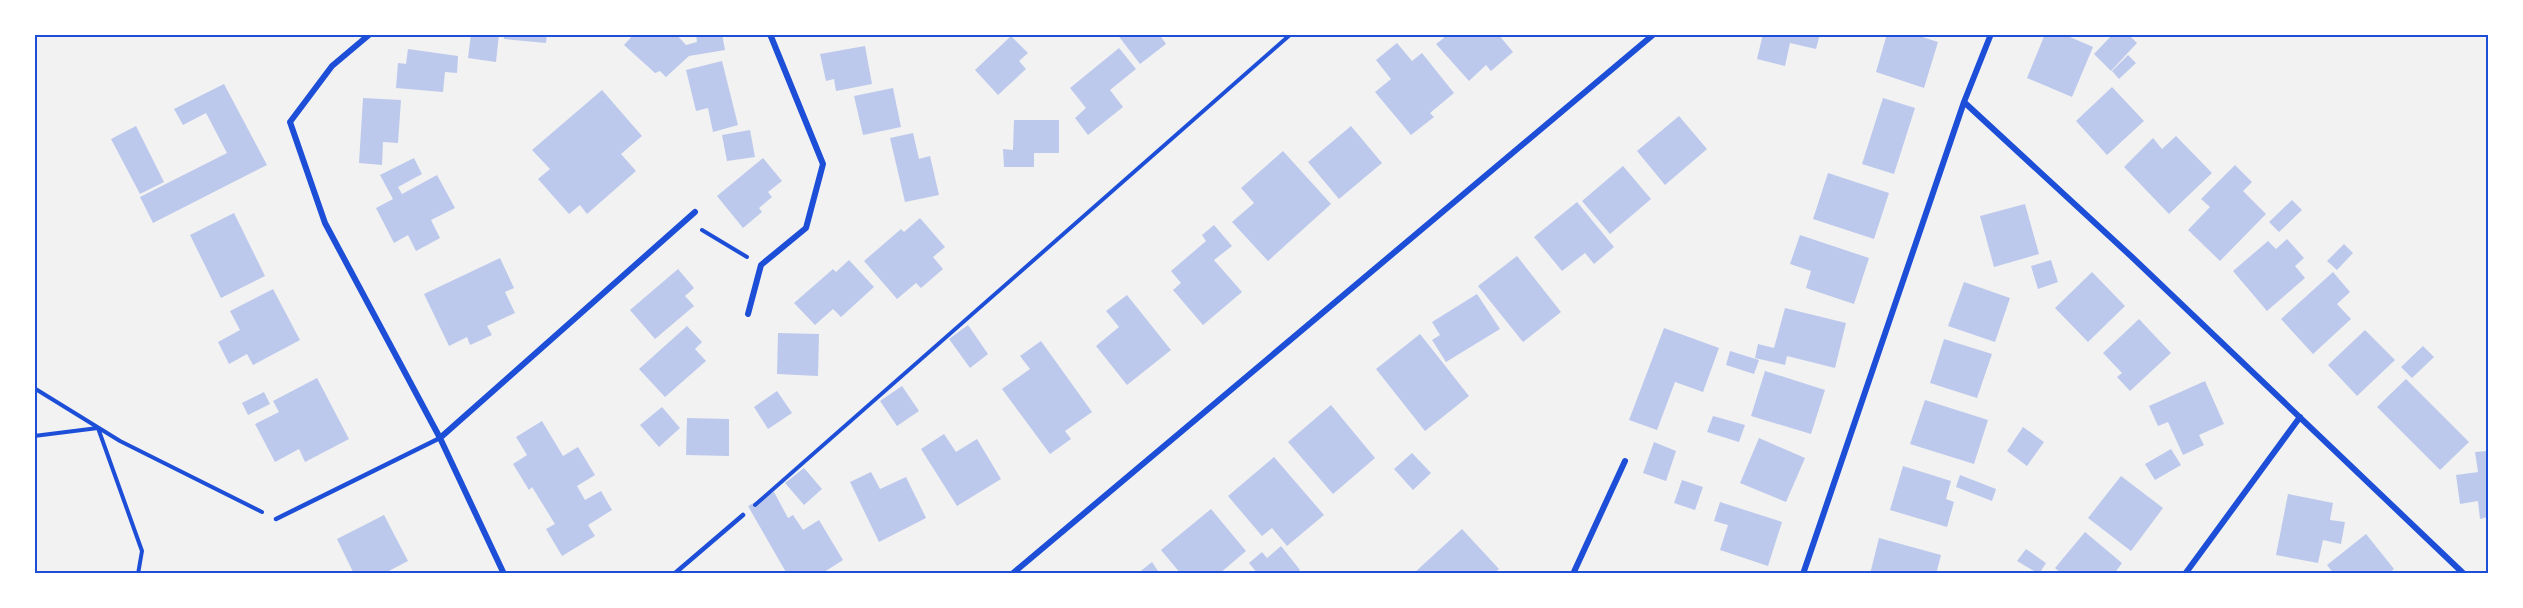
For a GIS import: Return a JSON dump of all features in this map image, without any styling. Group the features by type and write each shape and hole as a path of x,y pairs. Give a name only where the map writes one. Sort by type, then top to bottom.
{"street":[{"path":"370,34 332,66 290,122 325,223 440,438 504,573"},
{"path":"748,314 761,265 806,228 823,164 770,34"},
{"path":"1012,573 1654,34"},
{"path":"1803,573 1964,102 1991,34"},
{"path":"1964,102 2464,573"},
{"path":"440,438 695,212"},
{"path":"2185,573 2300,417"},
{"path":"1573,573 1625,461"}],"lane":[{"path":"276,519 440,438"},
{"path":"674,573 743,515"}],"path":[{"path":"743,515 1291,34"},
{"path":"686,221 761,265"},
{"path":"34,388 120,441 276,519"},
{"path":"34,436 98,428"},
{"path":"98,428 142,551 138,573"}],"building":[{"path":"471,34 499,34 496,62 468,58"},
{"path":"504,34 547,34 546,43 504,39"},
{"path":"634,34 676,34 686,45 697,42 696,34 722,34 725,50 689,56 666,77 660,71 655,73 624,45"},
{"path":"1117,34 1159,34 1166,44 1140,64"},
{"path":"1441,34 1498,34 1513,52 1491,71 1486,65 1469,81 1436,44 1444,38"},
{"path":"1763,34 1820,34 1816,49 1790,43 1785,66 1757,59"},
{"path":"1887,34 1913,34 1938,42 1924,88 1876,72"},
{"path":"2045,34 2063,34 2093,47 2072,97 2027,78"},
{"path":"2113,34 2128,34 2137,43 2111,71 2094,54"},
{"path":"1011,36 1028,53 1019,61 1026,69 998,95 975,70"},
{"path":"1397,43 1412,61 1422,53 1454,93 1430,113 1434,117 1411,135 1375,92 1391,79 1376,60"},
{"path":"865,46 872,84 836,91 834,79 826,81 820,54"},
{"path":"1119,48 1136,69 1110,90 1123,107 1088,135 1075,118 1086,108 1070,88"},
{"path":"408,49 458,56 457,73 445,72 443,92 396,88 398,63 406,64"},
{"path":"2128,55 2136,63 2119,79 2112,71"},
{"path":"722,61 738,125 713,132 708,108 696,111 686,70"},
{"path":"224,84 267,165 153,223 140,197 227,153 206,113 183,125 174,109"},
{"path":"2112,87 2144,121 2107,155 2076,121"},
{"path":"893,88 901,127 863,135 854,96"},
{"path":"602,90 642,136 621,154 636,171 587,214 580,205 569,214 538,179 550,169 532,150"},
{"path":"363,98 401,100 398,143 383,142 382,165 359,163"},
{"path":"1883,98 1915,108 1894,174 1862,164"},
{"path":"1679,116 1707,149 1665,185 1637,151"},
{"path":"1014,120 1059,120 1059,153 1034,153 1034,167 1004,167 1003,149 1013,150"},
{"path":"136,126 164,182 140,194 111,139"},
{"path":"1351,126 1382,163 1339,199 1308,162"},
{"path":"750,130 755,157 727,161 722,135"},
{"path":"913,133 919,159 930,156 939,195 905,202 890,138"},
{"path":"2176,136 2212,173 2169,214 2124,167 2153,138 2162,149"},
{"path":"1283,151 1331,204 1268,261 1232,222 1254,203 1241,188"},
{"path":"414,158 422,174 398,187 402,194 437,175 455,208 431,220 440,238 416,251 408,235 394,243 376,208 393,199 380,175"},
{"path":"763,158 782,181 768,192 772,197 759,208 762,212 743,228 717,196"},
{"path":"2235,165 2252,182 2243,191 2266,214 2220,261 2188,230 2210,207 2201,199"},
{"path":"1623,166 1651,199 1610,234 1582,201"},
{"path":"1828,173 1889,193 1874,239 1813,219"},
{"path":"2292,200 2302,210 2279,232 2269,222"},
{"path":"1577,202 1614,247 1594,264 1585,253 1562,271 1534,237"},
{"path":"2025,204 2039,254 1994,267 1980,216"},
{"path":"234,213 265,276 221,298 190,235"},
{"path":"920,218 945,247 933,257 943,269 921,288 916,283 897,299 864,261 901,229 904,232"},
{"path":"1214,225 1232,246 1214,260 1242,292 1203,325 1173,290 1181,283 1171,271 1206,241 1202,235"},
{"path":"1800,235 1869,258 1854,304 1806,288 1811,271 1790,264"},
{"path":"2287,239 2304,258 2295,266 2305,278 2267,311 2233,271 2268,241 2276,249"},
{"path":"2344,244 2353,253 2337,270 2327,261"},
{"path":"1517,256 1561,312 1523,342 1478,286"},
{"path":"500,258 514,288 505,292 515,313 487,326 492,335 470,345 467,337 449,346 424,294"},
{"path":"849,260 874,287 841,317 833,309 815,325 794,303 833,269 836,272"},
{"path":"2051,260 2058,282 2038,289 2031,266"},
{"path":"678,269 694,288 685,296 694,306 655,339 630,310"},
{"path":"2092,272 2125,306 2088,342 2055,308"},
{"path":"2333,272 2350,292 2337,304 2351,319 2313,354 2281,319"},
{"path":"1964,282 2010,298 1995,342 1948,326"},
{"path":"273,289 300,340 253,365 247,354 229,364 218,342 240,330 230,311"},
{"path":"1477,294 1500,329 1446,362 1432,340 1440,335 1432,322"},
{"path":"1127,295 1171,350 1127,385 1096,346 1119,327 1106,311"},
{"path":"1785,308 1846,323 1835,368 1787,356 1785,365 1755,358 1758,344 1774,348"},
{"path":"2139,319 2171,353 2130,391 2117,377 2122,373 2103,353"},
{"path":"968,325 988,354 970,368 949,339"},
{"path":"687,326 702,342 695,349 706,361 665,397 639,369"},
{"path":"1664,328 1719,348 1703,392 1675,382 1657,430 1629,420"},
{"path":"2365,330 2395,360 2357,396 2328,365"},
{"path":"778,333 819,334 818,376 777,374"},
{"path":"1420,334 1469,396 1425,431 1376,369"},
{"path":"1944,339 1992,354 1977,398 1930,383"},
{"path":"1041,341 1092,412 1065,431 1071,439 1050,454 1002,389 1030,369 1020,356"},
{"path":"2423,346 2434,357 2412,378 2401,367"},
{"path":"1730,351 1759,360 1754,374 1726,365"},
{"path":"1765,371 1825,390 1811,434 1751,416"},
{"path":"317,378 349,439 305,462 299,449 275,462 255,424 279,412 273,401"},
{"path":"2406,379 2469,442 2440,470 2377,407"},
{"path":"2205,381 2224,424 2199,435 2204,445 2183,455 2168,422 2158,426 2149,406"},
{"path":"902,386 919,411 897,426 880,401"},
{"path":"777,391 792,413 768,429 754,407"},
{"path":"264,392 270,404 248,415 242,403"},
{"path":"1925,400 1988,420 1974,464 1910,444"},
{"path":"1331,405 1375,458 1333,494 1288,442"},
{"path":"662,407 680,428 659,447 640,425"},
{"path":"1713,416 1745,425 1739,442 1707,432"},
{"path":"687,418 729,419 729,456 686,455"},
{"path":"542,421 563,456 578,447 595,475 577,486 585,500 601,491 612,510 588,525 595,536 562,556 546,529 555,524 532,487 529,490 513,464 527,455 516,437"},
{"path":"2023,427 2044,442 2027,466 2007,451"},
{"path":"944,434 956,452 977,439 1001,479 957,506 921,449"},
{"path":"1759,438 1805,458 1786,502 1740,483"},
{"path":"1654,442 1676,451 1666,481 1643,473"},
{"path":"2171,449 2181,465 2155,480 2145,464"},
{"path":"2488,451 2488,517 2480,519 2478,501 2460,504 2456,475 2478,472 2475,452"},
{"path":"1412,453 1431,473 1413,490 1394,469"},
{"path":"1274,457 1324,515 1287,546 1272,528 1262,536 1228,496"},
{"path":"1903,466 1951,481 1946,499 1954,502 1947,527 1890,510"},
{"path":"804,468 822,489 804,505 785,483"},
{"path":"871,472 880,489 906,477 926,518 879,542 850,482"},
{"path":"1960,475 1996,489 1992,501 1956,487"},
{"path":"2121,476 2163,508 2131,551 2088,518"},
{"path":"1682,480 1703,487 1695,510 1674,503"},
{"path":"774,492 788,518 793,515 803,530 819,520 843,560 821,574 787,574 748,506"},
{"path":"2288,494 2333,503 2330,520 2345,522 2341,544 2323,540 2318,563 2276,555"},
{"path":"1720,502 1782,522 1768,566 1720,550 1728,525 1714,521"},
{"path":"1211,509 1246,551 1219,574 1181,574 1161,550"},
{"path":"384,515 408,561 383,574 354,574 337,539"},
{"path":"1462,529 1499,569 1493,574 1413,574"},
{"path":"2085,532 2122,563 2114,574 2062,574 2055,568"},
{"path":"2366,534 2394,569 2388,574 2334,574 2327,565"},
{"path":"1879,538 1941,555 1936,574 1870,574"},
{"path":"1281,546 1300,570 1296,574 1258,574 1249,563 1262,552 1267,558"},
{"path":"2026,549 2046,563 2039,574 2017,561"},
{"path":"1152,562 1160,574 1137,574"}]}
